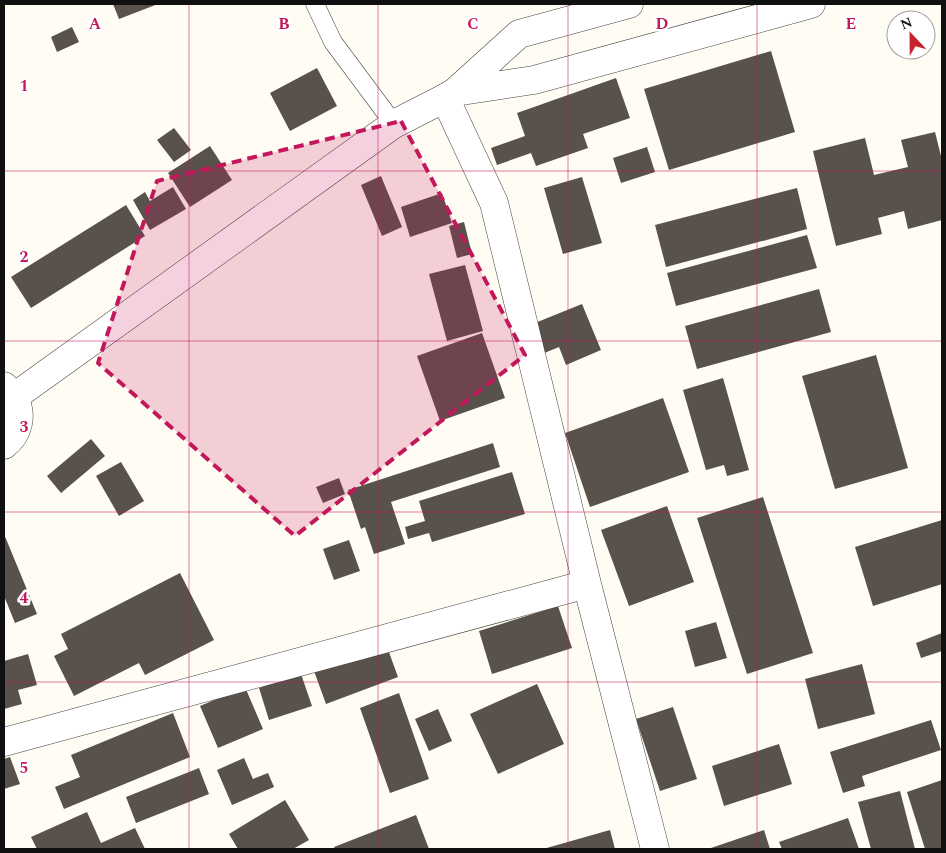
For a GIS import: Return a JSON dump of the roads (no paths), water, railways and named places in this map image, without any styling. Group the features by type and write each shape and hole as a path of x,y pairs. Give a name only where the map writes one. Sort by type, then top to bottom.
{"street":[{"path":"4,445 16,432 19,420 18,408 9,392 394,124 450,95 519,34 629,4"},
{"path":"450,95 534,80 806,4"},
{"path":"450,95 494,203 587,584 655,849"},
{"path":"4,742 587,584"}],"lane":[{"path":"315,4 333,42 394,124"}]}
